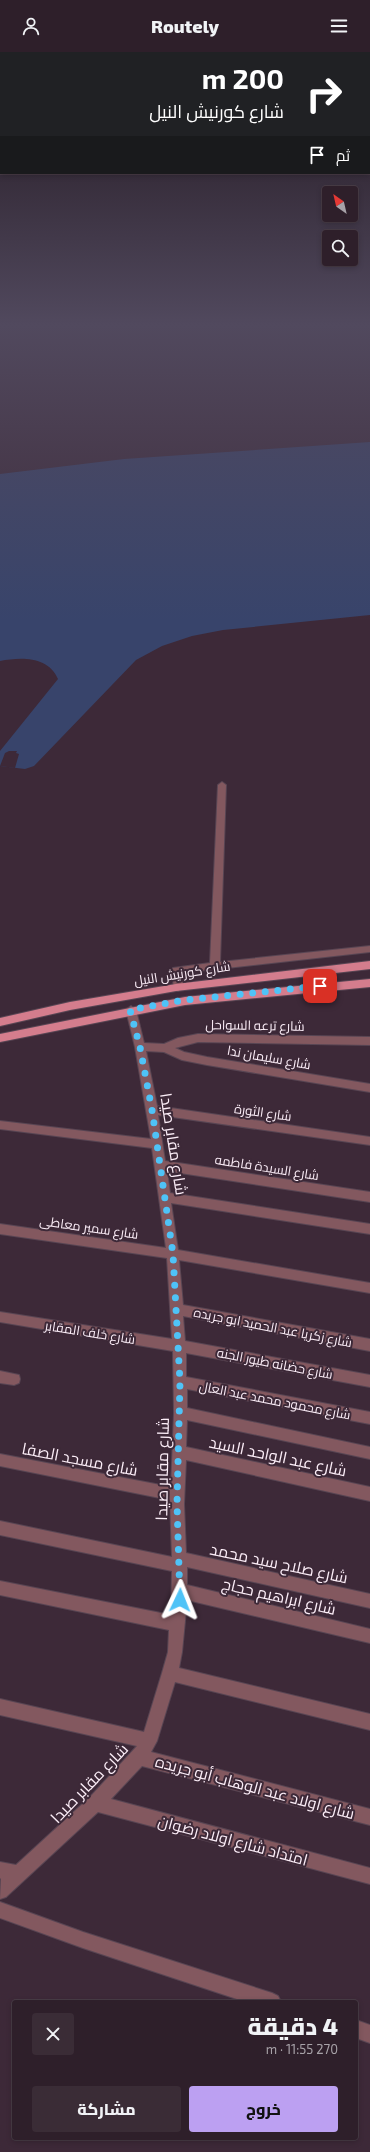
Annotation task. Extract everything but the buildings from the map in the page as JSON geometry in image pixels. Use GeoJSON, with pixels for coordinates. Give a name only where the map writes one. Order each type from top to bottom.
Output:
{"type":"FeatureCollection","features":[{"type":"Feature","properties":{"kind":"main road","name":"شارع كورنيش النيل"},"geometry":{"type":"LineString","coordinates":[[0,1022],[74,1006],[178,987],[370,965]]}},
{"type":"Feature","properties":{"kind":"main road"},"geometry":{"type":"LineString","coordinates":[[0,1038],[130,1010],[185,1000],[366,983],[357,966]]}},
{"type":"Feature","properties":{"kind":"street"},"geometry":{"type":"LineString","coordinates":[[214,966],[222,785]]}},
{"type":"Feature","properties":{"kind":"street"},"geometry":{"type":"LineString","coordinates":[[178,987],[177,970],[370,949]]}},
{"type":"Feature","properties":{"kind":"street","name":"شارع مقابر صيدا"},"geometry":{"type":"LineString","coordinates":[[0,1891],[96,1803],[139,1757],[149,1741],[170,1673],[178,1624],[180,1562],[177,1495],[181,1413],[179,1346],[173,1254],[152,1110],[140,1047],[130,1010]]}},
{"type":"Feature","properties":{"kind":"street","name":"شارع ترعه السواحل"},"geometry":{"type":"LineString","coordinates":[[140,1047],[165,1048],[178,1042],[198,1038],[370,1041]]}},
{"type":"Feature","properties":{"kind":"street","name":"شارع سليمان ندا"},"geometry":{"type":"LineString","coordinates":[[165,1048],[182,1056],[370,1088]]}},
{"type":"Feature","properties":{"kind":"street","name":"شارع الثورة"},"geometry":{"type":"LineString","coordinates":[[152,1110],[370,1141]]}},
{"type":"Feature","properties":{"kind":"street"},"geometry":{"type":"LineString","coordinates":[[0,1125],[157,1144]]}},
{"type":"Feature","properties":{"kind":"street","name":"شارع السيدة فاطمه"},"geometry":{"type":"LineString","coordinates":[[160,1165],[370,1197]]}},
{"type":"Feature","properties":{"kind":"street"},"geometry":{"type":"LineString","coordinates":[[165,1197],[370,1229]]}},
{"type":"Feature","properties":{"kind":"street","name":"شارع سمير معاطى"},"geometry":{"type":"LineString","coordinates":[[0,1229],[173,1254],[370,1288]]}},
{"type":"Feature","properties":{"kind":"street","name":"شارع زكريا عبد الحميد ابو جريده"},"geometry":{"type":"LineString","coordinates":[[176,1309],[370,1345]]}},
{"type":"Feature","properties":{"kind":"street","name":"شارع خلف المقابر"},"geometry":{"type":"LineString","coordinates":[[0,1318],[179,1346]]}},
{"type":"Feature","properties":{"kind":"street","name":"شارع حضانه طيور الجنه"},"geometry":{"type":"LineString","coordinates":[[179,1346],[370,1381]]}},
{"type":"Feature","properties":{"kind":"street"},"geometry":{"type":"LineString","coordinates":[[0,1377],[14,1379]]}},
{"type":"Feature","properties":{"kind":"street","name":"شارع محمود محمد عبد العال"},"geometry":{"type":"LineString","coordinates":[[180,1382],[370,1418]]}},
{"type":"Feature","properties":{"kind":"street"},"geometry":{"type":"LineString","coordinates":[[181,1413],[370,1453]]}},
{"type":"Feature","properties":{"kind":"street","name":"شارع عبد الواحد السيد"},"geometry":{"type":"LineString","coordinates":[[178,1452],[370,1494]]}},
{"type":"Feature","properties":{"kind":"street","name":"شارع مسجد الصفا"},"geometry":{"type":"LineString","coordinates":[[0,1460],[177,1495]]}},
{"type":"Feature","properties":{"kind":"street","name":"شارع صلاح سيد محمد"},"geometry":{"type":"LineString","coordinates":[[0,1528],[180,1562],[370,1601]]}},
{"type":"Feature","properties":{"kind":"street"},"geometry":{"type":"LineString","coordinates":[[0,1588],[178,1624]]}},
{"type":"Feature","properties":{"kind":"street","name":"شارع ابراهيم حجاج"},"geometry":{"type":"LineString","coordinates":[[180,1591],[370,1636]]}},
{"type":"Feature","properties":{"kind":"street"},"geometry":{"type":"LineString","coordinates":[[170,1673],[370,1722]]}},
{"type":"Feature","properties":{"kind":"street"},"geometry":{"type":"LineString","coordinates":[[0,1707],[149,1741]]}},
{"type":"Feature","properties":{"kind":"street","name":"شارع اولاد عبد الوهاب أبو جريده"},"geometry":{"type":"LineString","coordinates":[[139,1757],[370,1818]]}},
{"type":"Feature","properties":{"kind":"street","name":"امتداد شارع اولاد رضوان"},"geometry":{"type":"LineString","coordinates":[[96,1803],[370,1876]]}},
{"type":"Feature","properties":{"kind":"street"},"geometry":{"type":"LineString","coordinates":[[0,1870],[17,1874]]}},
{"type":"Feature","properties":{"kind":"street"},"geometry":{"type":"LineString","coordinates":[[0,1910],[83,1940],[266,2000]]}},
{"type":"Feature","properties":{"kind":"street"},"geometry":{"type":"LineString","coordinates":[[358,2030],[370,2034]]}},
{"type":"Feature","properties":{"kind":"water"},"geometry":{"type":"Polygon","coordinates":[[[370,442],[370,615],[223,630],[192,636],[162,646],[136,660],[34,766],[25,769],[0,766],[0,751],[58,679],[48,666],[41,662],[25,659],[0,661],[0,474],[124,459],[370,442]]]}},
{"type":"Feature","properties":{"kind":"pier"},"geometry":{"type":"Polygon","coordinates":[[[9,751],[17,751],[16,753],[19,754],[15,768],[0,766],[5,753],[9,751]]]}},
{"type":"Feature","properties":{"kind":"route"},"geometry":{"type":"LineString","coordinates":[[180,1600],[177,1504],[178,1452],[181,1413],[179,1346],[173,1254],[152,1110],[140,1047],[130,1010],[185,1000],[320,986]]}}]}
